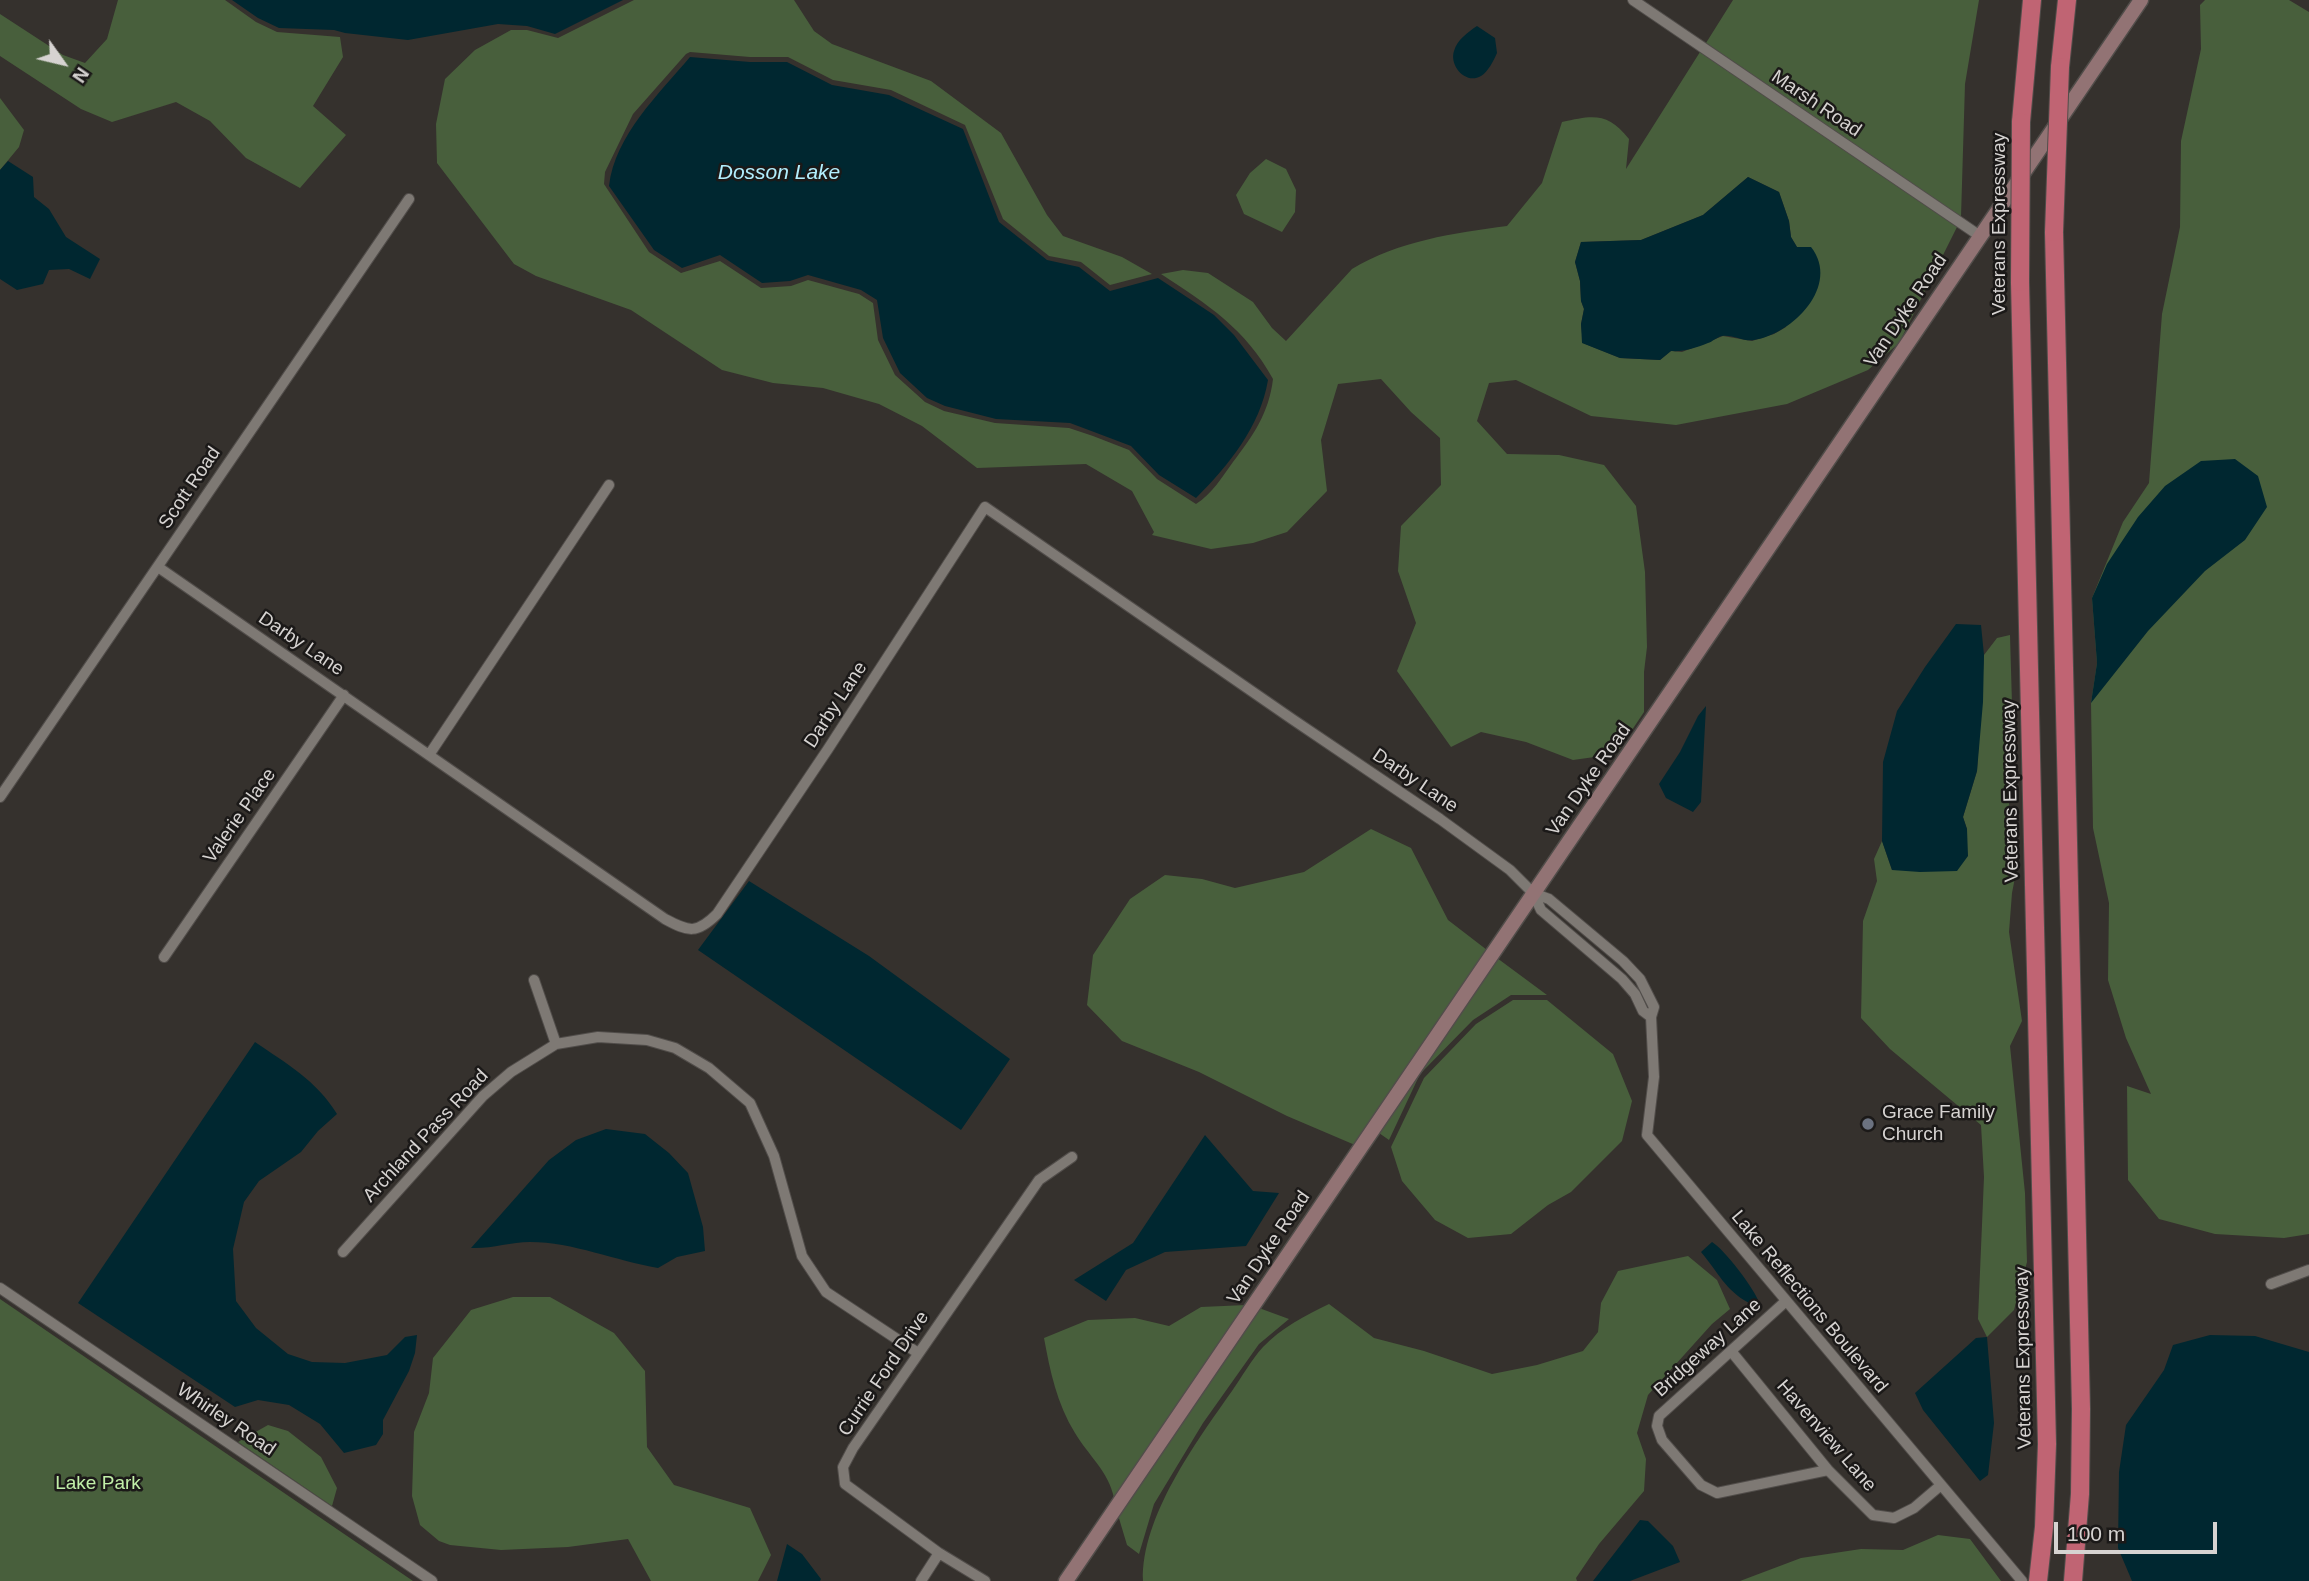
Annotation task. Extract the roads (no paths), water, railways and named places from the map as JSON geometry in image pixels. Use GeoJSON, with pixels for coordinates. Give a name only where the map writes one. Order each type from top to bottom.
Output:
{"type":"FeatureCollection","features":[{"type":"Feature","properties":{"kind":"highway","name":"Veterans Expressway"},"geometry":{"type":"LineString","coordinates":[[2032,0],[2021,122],[2020,282],[2046,1406],[2046,1474],[2038,1581]]}},
{"type":"Feature","properties":{"kind":"highway"},"geometry":{"type":"LineString","coordinates":[[2067,0],[2060,67],[2054,232],[2081,1409],[2080,1494],[2075,1573]]}},
{"type":"Feature","properties":{"kind":"main road","name":"Van Dyke Road"},"geometry":{"type":"LineString","coordinates":[[1066,1581],[2141,0]]}},
{"type":"Feature","properties":{"kind":"street","name":"Marsh Road"},"geometry":{"type":"LineString","coordinates":[[1633,0],[1980,236]]}},
{"type":"Feature","properties":{"kind":"street","name":"Scott Road"},"geometry":{"type":"LineString","coordinates":[[0,797],[409,199]]}},
{"type":"Feature","properties":{"kind":"street"},"geometry":{"type":"LineString","coordinates":[[429,755],[609,485]]}},
{"type":"Feature","properties":{"kind":"street","name":"Darby Lane"},"geometry":{"type":"LineString","coordinates":[[158,567],[665,919],[683,929],[694,930],[706,925],[717,914],[985,507],[1440,819],[1510,870],[1533,892]]}},
{"type":"Feature","properties":{"kind":"street","name":"Valerie Place"},"geometry":{"type":"LineString","coordinates":[[164,957],[344,695]]}},
{"type":"Feature","properties":{"kind":"street","name":"Lake Reflections Boulevard"},"geometry":{"type":"LineString","coordinates":[[1533,892],[1541,910],[1622,979],[1635,994],[1643,1011],[1651,1017],[1654,1077],[1647,1135],[2022,1581]]}},
{"type":"Feature","properties":{"kind":"street"},"geometry":{"type":"LineString","coordinates":[[534,980],[556,1044]]}},
{"type":"Feature","properties":{"kind":"street","name":"Archland Pass Road"},"geometry":{"type":"LineString","coordinates":[[343,1252],[483,1096],[510,1072],[556,1044],[598,1037],[646,1040],[675,1048],[709,1068],[750,1103],[774,1157],[802,1256],[826,1292],[918,1353]]}},
{"type":"Feature","properties":{"kind":"street","name":"Currie Ford Drive"},"geometry":{"type":"LineString","coordinates":[[985,1581],[939,1553],[845,1484],[844,1467],[853,1448],[1039,1180],[1072,1157]]}},
{"type":"Feature","properties":{"kind":"street"},"geometry":{"type":"LineString","coordinates":[[2271,1284],[2309,1270]]}},
{"type":"Feature","properties":{"kind":"street","name":"Whirley Road"},"geometry":{"type":"LineString","coordinates":[[0,1288],[432,1581]]}},
{"type":"Feature","properties":{"kind":"street","name":"Bridgeway Lane"},"geometry":{"type":"LineString","coordinates":[[1786,1301],[1659,1416],[1657,1426],[1662,1440],[1701,1485],[1717,1493],[1828,1471]]}},
{"type":"Feature","properties":{"kind":"street","name":"Havenview Lane"},"geometry":{"type":"LineString","coordinates":[[1731,1351],[1828,1471],[1873,1515],[1894,1518],[1914,1508],[1941,1485]]}},
{"type":"Feature","properties":{"kind":"street"},"geometry":{"type":"LineString","coordinates":[[921,1581],[939,1553]]}},
{"type":"Feature","properties":{"kind":"water"},"geometry":{"type":"Polygon","coordinates":[[[232,0],[623,0],[555,34],[527,26],[498,24],[408,40],[334,30],[279,28],[258,18],[232,0]]]}},
{"type":"Feature","properties":{"kind":"water"},"geometry":{"type":"Polygon","coordinates":[[[1477,26],[1495,38],[1497,53],[1484,74],[1470,78],[1460,73],[1453,57],[1460,40],[1477,26]]]}},
{"type":"Feature","properties":{"kind":"water","name":"Dosson Lake"},"geometry":{"type":"Polygon","coordinates":[[[690,57],[787,62],[832,85],[889,95],[963,129],[999,222],[1047,260],[1079,267],[1110,291],[1158,278],[1214,315],[1234,335],[1268,380],[1258,414],[1231,459],[1196,498],[1159,475],[1131,446],[1070,423],[996,419],[945,406],[927,398],[900,373],[883,338],[877,300],[861,290],[808,275],[790,281],[762,283],[720,255],[682,268],[654,250],[609,186],[613,167],[629,133],[690,57]]]}},
{"type":"Feature","properties":{"kind":"water"},"geometry":{"type":"Polygon","coordinates":[[[8,161],[33,177],[34,197],[49,209],[66,237],[100,259],[90,279],[69,269],[49,270],[43,284],[17,290],[0,279],[0,170],[8,161]]]}},
{"type":"Feature","properties":{"kind":"water"},"geometry":{"type":"Polygon","coordinates":[[[1748,177],[1779,192],[1789,221],[1791,237],[1797,247],[1811,247],[1819,262],[1820,277],[1816,292],[1797,318],[1769,336],[1750,340],[1722,336],[1694,348],[1671,351],[1660,360],[1620,358],[1582,343],[1581,324],[1584,309],[1575,262],[1581,242],[1641,240],[1703,215],[1748,177]]]}},
{"type":"Feature","properties":{"kind":"water"},"geometry":{"type":"Polygon","coordinates":[[[2235,459],[2258,476],[2267,507],[2245,540],[2205,571],[2148,631],[2091,703],[2097,663],[2092,598],[2107,564],[2138,517],[2165,486],[2201,461],[2235,459]]]}},
{"type":"Feature","properties":{"kind":"water"},"geometry":{"type":"Polygon","coordinates":[[[1956,624],[1981,625],[1984,655],[1977,771],[1963,817],[1967,829],[1968,856],[1957,871],[1892,870],[1882,841],[1883,762],[1897,711],[1956,624]]]}},
{"type":"Feature","properties":{"kind":"water"},"geometry":{"type":"Polygon","coordinates":[[[1706,706],[1701,802],[1693,812],[1666,798],[1659,784],[1706,706]]]}},
{"type":"Feature","properties":{"kind":"water"},"geometry":{"type":"Polygon","coordinates":[[[749,881],[869,956],[1010,1059],[961,1130],[698,950],[749,881]]]}},
{"type":"Feature","properties":{"kind":"water"},"geometry":{"type":"Polygon","coordinates":[[[255,1042],[310,1082],[337,1114],[318,1131],[301,1152],[259,1181],[244,1202],[233,1249],[236,1301],[256,1328],[288,1354],[312,1362],[345,1363],[387,1355],[405,1337],[417,1335],[409,1371],[383,1420],[383,1434],[376,1445],[344,1453],[320,1424],[289,1405],[258,1400],[235,1407],[78,1303],[255,1042]]]}},
{"type":"Feature","properties":{"kind":"water"},"geometry":{"type":"Polygon","coordinates":[[[606,1129],[645,1134],[688,1173],[703,1227],[705,1251],[677,1257],[658,1268],[546,1243],[523,1242],[471,1248],[549,1160],[576,1140],[606,1129]]]}},
{"type":"Feature","properties":{"kind":"water"},"geometry":{"type":"Polygon","coordinates":[[[1205,1135],[1253,1191],[1279,1193],[1246,1246],[1165,1252],[1126,1270],[1106,1301],[1074,1280],[1133,1243],[1205,1135]]]}},
{"type":"Feature","properties":{"kind":"water"},"geometry":{"type":"Polygon","coordinates":[[[1712,1242],[1738,1269],[1758,1300],[1749,1303],[1722,1280],[1701,1252],[1712,1242]]]}},
{"type":"Feature","properties":{"kind":"water"},"geometry":{"type":"Polygon","coordinates":[[[2210,1335],[2255,1336],[2309,1352],[2309,1581],[2132,1581],[2118,1548],[2119,1472],[2126,1425],[2164,1370],[2173,1345],[2210,1335]]]}},
{"type":"Feature","properties":{"kind":"water"},"geometry":{"type":"Polygon","coordinates":[[[1987,1337],[1994,1423],[1988,1475],[1980,1481],[1923,1410],[1915,1393],[1976,1338],[1987,1337]]]}},
{"type":"Feature","properties":{"kind":"water"},"geometry":{"type":"Polygon","coordinates":[[[1640,1520],[1648,1521],[1673,1546],[1680,1562],[1630,1581],[1593,1581],[1640,1520]]]}},
{"type":"Feature","properties":{"kind":"water"},"geometry":{"type":"Polygon","coordinates":[[[787,1544],[802,1554],[820,1581],[777,1581],[787,1544]]]}},
{"type":"Feature","properties":{"kind":"place","name":"Grace Family Church"},"geometry":{"type":"Point","coordinates":[1868,1124]}},
{"type":"Feature","properties":{"kind":"park label","name":"Lake Park"},"geometry":{"type":"Point","coordinates":[98,1484]}}]}
